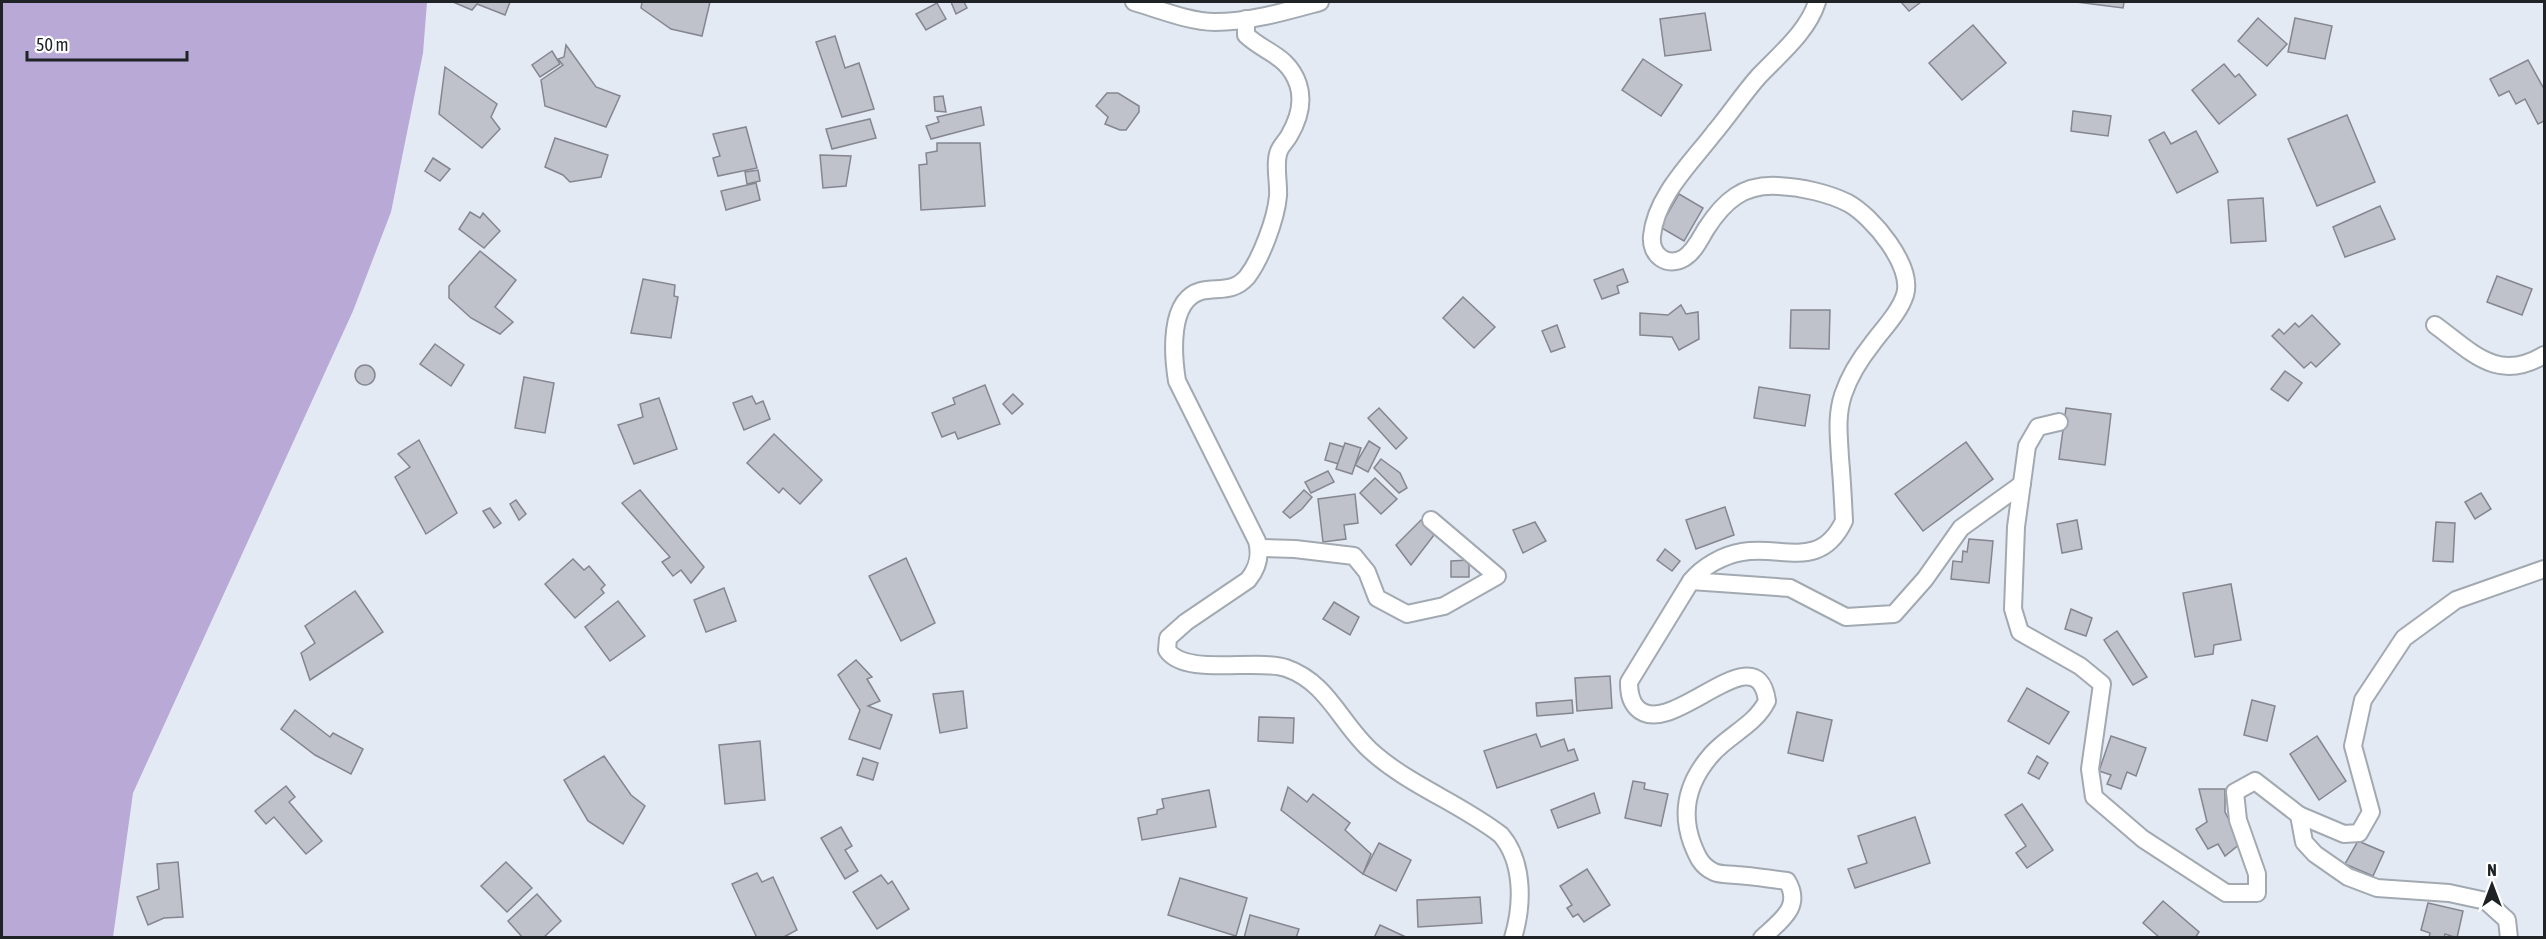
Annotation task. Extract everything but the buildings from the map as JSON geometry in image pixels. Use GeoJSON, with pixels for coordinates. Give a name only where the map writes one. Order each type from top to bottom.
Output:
{"type":"FeatureCollection","features":[{"type":"Feature","properties":{"kind":"street"},"geometry":{"type":"LineString","coordinates":[[1134,2],[1214,22],[1246,19],[1320,2]]}},
{"type":"Feature","properties":{"kind":"street"},"geometry":{"type":"LineString","coordinates":[[1762,938],[1791,909],[1794,897],[1787,881],[1720,874],[1706,867],[1696,854],[1689,835],[1686,811],[1692,783],[1701,767],[1725,742],[1760,715],[1767,701],[1764,687],[1752,677],[1738,676],[1673,711],[1653,714],[1641,712],[1635,706],[1629,691],[1633,674],[1691,581],[1702,568],[1741,552],[1808,553],[1824,547],[1839,532],[1844,521],[1838,425],[1843,395],[1859,361],[1887,326],[1905,295],[1903,269],[1899,257],[1884,237],[1851,204],[1800,188],[1758,186],[1739,193],[1721,208],[1691,252],[1677,261],[1664,260],[1652,245],[1656,215],[1681,174],[1743,93],[1802,30],[1817,2]]}},
{"type":"Feature","properties":{"kind":"street"},"geometry":{"type":"LineString","coordinates":[[1246,19],[1246,35],[1284,59],[1298,83],[1301,106],[1289,136],[1278,152],[1278,195],[1274,218],[1250,272],[1245,279],[1231,288],[1201,291],[1186,300],[1178,316],[1173,356],[1177,381],[1259,548],[1258,564],[1248,580],[1186,622],[1168,638],[1167,651],[1176,659],[1202,665],[1268,664],[1298,672],[1325,692],[1346,724],[1382,761],[1501,835],[1508,844],[1518,866],[1518,915],[1513,938]]}},
{"type":"Feature","properties":{"kind":"street"},"geometry":{"type":"LineString","coordinates":[[2435,325],[2484,361],[2504,367],[2528,365],[2544,355]]}},
{"type":"Feature","properties":{"kind":"street"},"geometry":{"type":"LineString","coordinates":[[2059,422],[2038,427],[2027,446],[2014,565],[2013,609],[2020,632],[2080,666],[2102,684],[2090,769],[2094,797],[2143,838],[2226,893],[2257,893],[2257,874],[2238,820],[2235,792],[2255,781],[2299,815],[2344,834],[2359,832],[2371,812],[2353,746],[2363,700],[2404,638],[2456,600],[2544,569]]}},
{"type":"Feature","properties":{"kind":"street"},"geometry":{"type":"LineString","coordinates":[[1691,581],[1790,588],[1846,617],[1894,614],[1925,579],[1960,528],[2022,484]]}},
{"type":"Feature","properties":{"kind":"street"},"geometry":{"type":"LineString","coordinates":[[1259,548],[1295,549],[1354,556],[1367,572],[1377,598],[1407,614],[1444,606],[1497,576],[1431,520]]}},
{"type":"Feature","properties":{"kind":"street"},"geometry":{"type":"LineString","coordinates":[[2299,815],[2304,842],[2315,854],[2348,878],[2377,888],[2450,893],[2486,901],[2507,920],[2509,938]]}},
{"type":"Feature","properties":{"kind":"shaded area"},"geometry":{"type":"Polygon","coordinates":[[[2,2],[427,2],[423,53],[391,212],[353,311],[133,793],[113,937],[2,937],[2,2]]]}}]}
